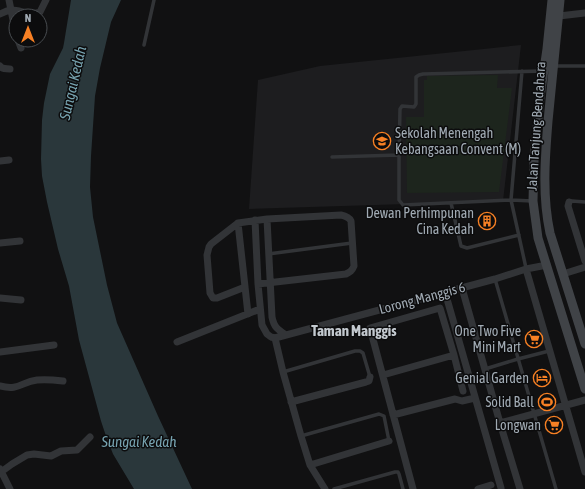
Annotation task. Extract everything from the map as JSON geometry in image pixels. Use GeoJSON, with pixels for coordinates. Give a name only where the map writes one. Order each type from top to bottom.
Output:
{"type":"FeatureCollection","features":[{"type":"Feature","properties":{"kind":"main road","name":"Jalan Tanjung Bendahara"},"geometry":{"type":"LineString","coordinates":[[552,0],[534,161],[533,201],[538,238],[585,389]]}},
{"type":"Feature","properties":{"kind":"main road","name":"Jalan Tanjung Bendahara"},"geometry":{"type":"LineString","coordinates":[[560,0],[546,150],[545,202],[550,233],[585,344]]}},
{"type":"Feature","properties":{"kind":"street"},"geometry":{"type":"LineString","coordinates":[[559,16],[585,13]]}},
{"type":"Feature","properties":{"kind":"street"},"geometry":{"type":"LineString","coordinates":[[0,66],[1,68],[10,70]]}},
{"type":"Feature","properties":{"kind":"street"},"geometry":{"type":"LineString","coordinates":[[0,161],[9,160]]}},
{"type":"Feature","properties":{"kind":"street"},"geometry":{"type":"LineString","coordinates":[[569,202],[568,206],[585,261]]}},
{"type":"Feature","properties":{"kind":"street"},"geometry":{"type":"LineString","coordinates":[[244,287],[217,298],[213,298],[210,293],[207,255],[209,248],[211,244],[238,223],[254,220],[340,215],[350,218],[354,266],[352,270],[346,274],[258,284]]}},
{"type":"Feature","properties":{"kind":"street"},"geometry":{"type":"LineString","coordinates":[[267,219],[272,317],[274,325],[278,330],[286,335]]}},
{"type":"Feature","properties":{"kind":"street"},"geometry":{"type":"LineString","coordinates":[[254,220],[262,327],[267,334],[275,338],[291,402],[310,465],[326,489]]}},
{"type":"Feature","properties":{"kind":"street"},"geometry":{"type":"LineString","coordinates":[[238,223],[248,314]]}},
{"type":"Feature","properties":{"kind":"street"},"geometry":{"type":"LineString","coordinates":[[0,243],[20,241]]}},
{"type":"Feature","properties":{"kind":"street","name":"Lorong Manggis 6"},"geometry":{"type":"LineString","coordinates":[[275,338],[547,265]]}},
{"type":"Feature","properties":{"kind":"street"},"geometry":{"type":"LineString","coordinates":[[563,274],[585,268]]}},
{"type":"Feature","properties":{"kind":"street"},"geometry":{"type":"LineString","coordinates":[[526,270],[585,472]]}},
{"type":"Feature","properties":{"kind":"street"},"geometry":{"type":"LineString","coordinates":[[462,288],[520,489]]}},
{"type":"Feature","properties":{"kind":"street"},"geometry":{"type":"LineString","coordinates":[[445,292],[501,488]]}},
{"type":"Feature","properties":{"kind":"street"},"geometry":{"type":"LineString","coordinates":[[0,298],[21,300]]}},
{"type":"Feature","properties":{"kind":"street"},"geometry":{"type":"LineString","coordinates":[[413,489],[370,328],[440,308],[463,391]]}},
{"type":"Feature","properties":{"kind":"street"},"geometry":{"type":"LineString","coordinates":[[177,342],[260,309]]}},
{"type":"Feature","properties":{"kind":"street"},"geometry":{"type":"LineString","coordinates":[[0,352],[54,345]]}},
{"type":"Feature","properties":{"kind":"street"},"geometry":{"type":"LineString","coordinates":[[383,375],[454,355]]}},
{"type":"Feature","properties":{"kind":"street"},"geometry":{"type":"LineString","coordinates":[[291,402],[366,382],[370,377]]}},
{"type":"Feature","properties":{"kind":"street"},"geometry":{"type":"LineString","coordinates":[[0,386],[7,388],[15,387],[40,379],[63,381]]}},
{"type":"Feature","properties":{"kind":"street"},"geometry":{"type":"LineString","coordinates":[[393,415],[455,398],[459,393],[472,388]]}},
{"type":"Feature","properties":{"kind":"street"},"geometry":{"type":"LineString","coordinates":[[455,398],[462,402],[475,398]]}},
{"type":"Feature","properties":{"kind":"street"},"geometry":{"type":"LineString","coordinates":[[500,423],[585,400]]}},
{"type":"Feature","properties":{"kind":"street"},"geometry":{"type":"LineString","coordinates":[[10,489],[1,471],[27,455],[34,454],[51,456],[61,451],[77,450],[90,437]]}},
{"type":"Feature","properties":{"kind":"street"},"geometry":{"type":"LineString","coordinates":[[310,465],[389,441]]}},
{"type":"Feature","properties":{"kind":"street"},"geometry":{"type":"LineString","coordinates":[[478,489],[491,485]]}},
{"type":"Feature","properties":{"kind":"lane"},"geometry":{"type":"LineString","coordinates":[[144,45],[154,0]]}},
{"type":"Feature","properties":{"kind":"lane"},"geometry":{"type":"LineString","coordinates":[[554,66],[585,66]]}},
{"type":"Feature","properties":{"kind":"lane"},"geometry":{"type":"LineString","coordinates":[[522,71],[511,200],[526,270]]}},
{"type":"Feature","properties":{"kind":"lane"},"geometry":{"type":"LineString","coordinates":[[533,201],[511,200],[403,205],[399,200],[400,109],[402,106],[415,106],[416,77],[419,75],[544,71]]}},
{"type":"Feature","properties":{"kind":"lane"},"geometry":{"type":"LineString","coordinates":[[332,157],[399,155]]}},
{"type":"Feature","properties":{"kind":"lane"},"geometry":{"type":"LineString","coordinates":[[451,202],[462,246],[467,248],[519,235]]}},
{"type":"Feature","properties":{"kind":"lane"},"geometry":{"type":"LineString","coordinates":[[569,202],[585,202]]}},
{"type":"Feature","properties":{"kind":"lane"},"geometry":{"type":"LineString","coordinates":[[268,254],[352,243]]}},
{"type":"Feature","properties":{"kind":"lane"},"geometry":{"type":"LineString","coordinates":[[495,279],[556,489]]}},
{"type":"Feature","properties":{"kind":"lane"},"geometry":{"type":"LineString","coordinates":[[283,372],[355,351],[360,351],[363,353],[370,377]]}},
{"type":"Feature","properties":{"kind":"lane"},"geometry":{"type":"LineString","coordinates":[[485,369],[549,351]]}},
{"type":"Feature","properties":{"kind":"lane"},"geometry":{"type":"LineString","coordinates":[[301,436],[379,414],[384,416],[389,441]]}},
{"type":"Feature","properties":{"kind":"lane"},"geometry":{"type":"LineString","coordinates":[[334,489],[395,472],[398,472],[399,474],[403,489]]}},
{"type":"Feature","properties":{"kind":"shaded area","name":"Sekolah Menengah Kebangsaan Convent (M)"},"geometry":{"type":"Polygon","coordinates":[[[521,45],[503,201],[249,209],[258,80],[320,66],[521,45]]]}},
{"type":"Feature","properties":{"kind":"shaded area"},"geometry":{"type":"Polygon","coordinates":[[[498,75],[497,88],[512,88],[499,192],[407,193],[406,117],[424,117],[424,80],[427,80],[427,76],[498,75]]]}},
{"type":"Feature","properties":{"kind":"water","name":"Sungai Kedah"},"geometry":{"type":"Polygon","coordinates":[[[71,0],[121,0],[111,22],[95,96],[90,187],[93,217],[107,285],[117,323],[192,489],[134,489],[113,454],[106,436],[79,340],[69,286],[58,249],[47,202],[42,176],[41,159],[44,103],[50,74],[63,48],[71,0]]]}},
{"type":"Feature","properties":{"kind":"place","name":"Sekolah Menengah Kebangsaan Convent (M)"},"geometry":{"type":"Point","coordinates":[382,141]}},
{"type":"Feature","properties":{"kind":"place","name":"Dewan Perhimpunan Cina Kedah"},"geometry":{"type":"Point","coordinates":[487,221]}},
{"type":"Feature","properties":{"kind":"place","name":"One Two Five Mini Mart"},"geometry":{"type":"Point","coordinates":[534,339]}},
{"type":"Feature","properties":{"kind":"place","name":"Genial Garden"},"geometry":{"type":"Point","coordinates":[542,378]}},
{"type":"Feature","properties":{"kind":"place","name":"Solid Ball"},"geometry":{"type":"Point","coordinates":[547,402]}},
{"type":"Feature","properties":{"kind":"place","name":"Longwan"},"geometry":{"type":"Point","coordinates":[554,425]}},
{"type":"Feature","properties":{"kind":"district","name":"Taman Manggis"},"geometry":{"type":"Point","coordinates":[354,331]}}]}
